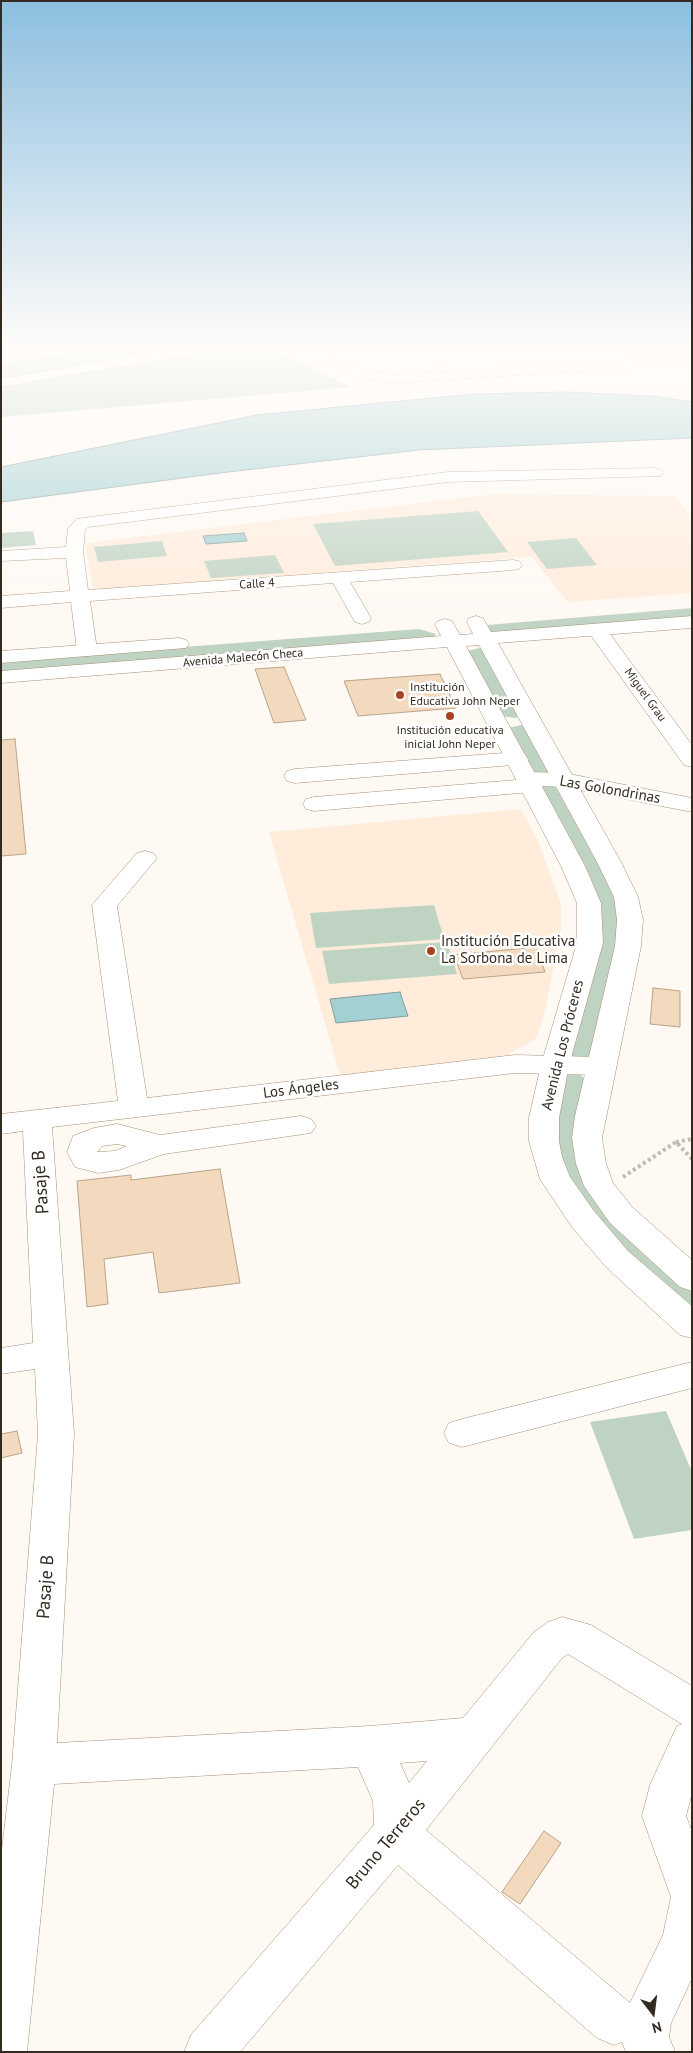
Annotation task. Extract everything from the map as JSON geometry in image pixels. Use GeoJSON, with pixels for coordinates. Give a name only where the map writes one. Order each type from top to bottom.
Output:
{"type":"FeatureCollection","features":[{"type":"Feature","properties":{"kind":"main road"},"geometry":{"type":"LineString","coordinates":[[87,650],[74,552],[77,528],[84,523],[101,519],[448,477],[655,473]]}},
{"type":"Feature","properties":{"kind":"main road"},"geometry":{"type":"LineString","coordinates":[[1,556],[74,552]]}},
{"type":"Feature","properties":{"kind":"main road","name":"Calle 4"},"geometry":{"type":"LineString","coordinates":[[1,602],[513,566]]}},
{"type":"Feature","properties":{"kind":"main road"},"geometry":{"type":"LineString","coordinates":[[340,578],[362,618]]}},
{"type":"Feature","properties":{"kind":"main road"},"geometry":{"type":"LineString","coordinates":[[480,630],[692,604]]}},
{"type":"Feature","properties":{"kind":"main road"},"geometry":{"type":"LineString","coordinates":[[480,630],[597,630],[692,622]]}},
{"type":"Feature","properties":{"kind":"main road"},"geometry":{"type":"LineString","coordinates":[[480,630],[564,780],[626,897],[630,920],[628,946],[587,1138],[591,1164],[603,1192],[627,1221],[692,1279]]}},
{"type":"Feature","properties":{"kind":"main road","name":"Avenida Malecón Checa"},"geometry":{"type":"LineString","coordinates":[[1,677],[480,630]]}},
{"type":"Feature","properties":{"kind":"main road","name":"Miguel Grau"},"geometry":{"type":"LineString","coordinates":[[597,630],[692,760]]}},
{"type":"Feature","properties":{"kind":"main road","name":"Avenida Malecón Checa"},"geometry":{"type":"LineString","coordinates":[[256,638],[450,633]]}},
{"type":"Feature","properties":{"kind":"main road","name":"Avenida Los Próceres"},"geometry":{"type":"LineString","coordinates":[[450,633],[573,866],[589,903],[590,943],[556,1065],[544,1118],[544,1141],[555,1178],[583,1220],[617,1259],[692,1326]]}},
{"type":"Feature","properties":{"kind":"main road","name":"Avenida Malecón Checa"},"geometry":{"type":"LineString","coordinates":[[1,657],[197,642]]}},
{"type":"Feature","properties":{"kind":"main road"},"geometry":{"type":"LineString","coordinates":[[498,723],[530,720]]}},
{"type":"Feature","properties":{"kind":"main road"},"geometry":{"type":"LineString","coordinates":[[295,776],[525,774]]}},
{"type":"Feature","properties":{"kind":"main road"},"geometry":{"type":"LineString","coordinates":[[314,804],[525,774]]}},
{"type":"Feature","properties":{"kind":"main road","name":"Las Golondrinas"},"geometry":{"type":"LineString","coordinates":[[525,774],[692,804]]}},
{"type":"Feature","properties":{"kind":"main road"},"geometry":{"type":"LineString","coordinates":[[134,1109],[104,905],[144,858]]}},
{"type":"Feature","properties":{"kind":"main road","name":"Los Ángeles"},"geometry":{"type":"LineString","coordinates":[[19,1122],[514,1064],[601,1066]]}},
{"type":"Feature","properties":{"kind":"main road"},"geometry":{"type":"LineString","coordinates":[[214,1099],[221,1138]]}},
{"type":"Feature","properties":{"kind":"main road","name":"Pasaje B"},"geometry":{"type":"LineString","coordinates":[[2,2052],[34,1765],[56,1434],[51,1354],[19,1122]]}},
{"type":"Feature","properties":{"kind":"main road"},"geometry":{"type":"LineString","coordinates":[[160,1145],[302,1126]]}},
{"type":"Feature","properties":{"kind":"main road"},"geometry":{"type":"LineString","coordinates":[[1,1361],[51,1354]]}},
{"type":"Feature","properties":{"kind":"main road"},"geometry":{"type":"LineString","coordinates":[[462,1433],[692,1375]]}},
{"type":"Feature","properties":{"kind":"main road","name":"Bruno Terreros"},"geometry":{"type":"LineString","coordinates":[[208,2052],[396,1833],[548,1645],[562,1636],[577,1638],[692,1709]]}},
{"type":"Feature","properties":{"kind":"main road"},"geometry":{"type":"LineString","coordinates":[[34,1765],[370,1746],[473,1737]]}},
{"type":"Feature","properties":{"kind":"main road"},"geometry":{"type":"LineString","coordinates":[[692,1740],[672,1785],[664,1816],[692,1892]]}},
{"type":"Feature","properties":{"kind":"main road"},"geometry":{"type":"LineString","coordinates":[[370,1746],[396,1800],[396,1833],[443,1876],[614,2021]]}},
{"type":"Feature","properties":{"kind":"main road"},"geometry":{"type":"LineString","coordinates":[[651,2052],[645,2038],[647,2020],[686,1939],[692,1903]]}},
{"type":"Feature","properties":{"kind":"path"},"geometry":{"type":"LineString","coordinates":[[603,1192],[676,1142],[692,1139]]}},
{"type":"Feature","properties":{"kind":"path"},"geometry":{"type":"LineString","coordinates":[[676,1142],[692,1159]]}},
{"type":"Feature","properties":{"kind":"shaded area"},"geometry":{"type":"Polygon","coordinates":[[[495,494],[674,496],[692,517],[692,593],[568,602],[532,557],[93,590],[85,543],[495,494]]]}},
{"type":"Feature","properties":{"kind":"shaded area","name":"Institución Educativa La Sorbona de Lima"},"geometry":{"type":"Polygon","coordinates":[[[521,809],[539,844],[561,904],[561,930],[544,1015],[536,1039],[503,1057],[341,1078],[269,832],[521,809]]]}},
{"type":"Feature","properties":{"kind":"green space"},"geometry":{"type":"Polygon","coordinates":[[[478,511],[508,552],[335,566],[313,524],[478,511]]]}},
{"type":"Feature","properties":{"kind":"green space"},"geometry":{"type":"Polygon","coordinates":[[[33,531],[36,545],[1,548],[1,533],[33,531]]]}},
{"type":"Feature","properties":{"kind":"green space"},"geometry":{"type":"Polygon","coordinates":[[[576,538],[597,565],[547,569],[527,542],[576,538]]]}},
{"type":"Feature","properties":{"kind":"green space"},"geometry":{"type":"Polygon","coordinates":[[[162,541],[167,556],[98,562],[94,547],[162,541]]]}},
{"type":"Feature","properties":{"kind":"green space"},"geometry":{"type":"Polygon","coordinates":[[[275,555],[284,573],[211,578],[204,561],[275,555]]]}},
{"type":"Feature","properties":{"kind":"green space"},"geometry":{"type":"Polygon","coordinates":[[[692,608],[692,619],[496,634],[488,631],[487,625],[692,608]]]}},
{"type":"Feature","properties":{"kind":"green space"},"geometry":{"type":"Polygon","coordinates":[[[419,629],[436,634],[433,638],[1,673],[1,661],[419,629]]]}},
{"type":"Feature","properties":{"kind":"green space"},"geometry":{"type":"Polygon","coordinates":[[[480,648],[485,650],[518,715],[516,718],[501,716],[467,651],[480,648]]]}},
{"type":"Feature","properties":{"kind":"green space"},"geometry":{"type":"Polygon","coordinates":[[[522,725],[526,728],[550,773],[535,775],[507,728],[522,725]]]}},
{"type":"Feature","properties":{"kind":"green space"},"geometry":{"type":"Polygon","coordinates":[[[552,785],[556,788],[605,873],[620,915],[620,939],[592,1059],[573,1058],[568,1052],[597,946],[540,790],[543,787],[552,785]]]}},
{"type":"Feature","properties":{"kind":"green space"},"geometry":{"type":"Polygon","coordinates":[[[434,905],[444,939],[316,948],[310,913],[434,905]]]}},
{"type":"Feature","properties":{"kind":"green space"},"geometry":{"type":"Polygon","coordinates":[[[447,942],[457,974],[329,984],[322,951],[447,942]]]}},
{"type":"Feature","properties":{"kind":"green space"},"geometry":{"type":"Polygon","coordinates":[[[581,1075],[585,1081],[579,1149],[692,1287],[692,1317],[657,1286],[570,1189],[554,1147],[562,1076],[581,1075]]]}},
{"type":"Feature","properties":{"kind":"green space"},"geometry":{"type":"Polygon","coordinates":[[[666,1411],[692,1472],[692,1530],[634,1539],[590,1422],[666,1411]]]}},
{"type":"Feature","properties":{"kind":"water"},"geometry":{"type":"Polygon","coordinates":[[[130,441],[628,441],[419,450],[228,472],[1,502],[1,467],[130,441]]]}},
{"type":"Feature","properties":{"kind":"water"},"geometry":{"type":"Polygon","coordinates":[[[244,533],[247,541],[206,544],[203,536],[244,533]]]}},
{"type":"Feature","properties":{"kind":"water"},"geometry":{"type":"Polygon","coordinates":[[[400,992],[408,1016],[336,1023],[330,999],[400,992]]]}},
{"type":"Feature","properties":{"kind":"building"},"geometry":{"type":"Polygon","coordinates":[[[284,667],[306,720],[274,723],[255,669],[284,667]]]}},
{"type":"Feature","properties":{"kind":"building","name":"Institución Educativa John Neper"},"geometry":{"type":"Polygon","coordinates":[[[440,674],[456,708],[358,716],[344,681],[440,674]]]}},
{"type":"Feature","properties":{"kind":"building"},"geometry":{"type":"Polygon","coordinates":[[[15,739],[26,854],[1,856],[1,740],[15,739]]]}},
{"type":"Feature","properties":{"kind":"building"},"geometry":{"type":"Polygon","coordinates":[[[536,947],[545,972],[463,979],[454,955],[536,947]]]}},
{"type":"Feature","properties":{"kind":"building"},"geometry":{"type":"Polygon","coordinates":[[[653,988],[680,991],[680,1027],[650,1024],[653,988]]]}},
{"type":"Feature","properties":{"kind":"building"},"geometry":{"type":"Polygon","coordinates":[[[220,1169],[240,1283],[159,1293],[153,1252],[104,1259],[108,1304],[87,1307],[77,1181],[131,1175],[131,1180],[220,1169]]]}},
{"type":"Feature","properties":{"kind":"building"},"geometry":{"type":"Polygon","coordinates":[[[17,1431],[22,1453],[1,1458],[1,1434],[17,1431]]]}},
{"type":"Feature","properties":{"kind":"building"},"geometry":{"type":"Polygon","coordinates":[[[544,1831],[561,1843],[520,1904],[502,1892],[544,1831]]]}},
{"type":"Feature","properties":{"kind":"place","name":"Institución Educativa John Neper"},"geometry":{"type":"Point","coordinates":[400,695]}},
{"type":"Feature","properties":{"kind":"place","name":"Institución educativa inicial John Neper"},"geometry":{"type":"Point","coordinates":[450,716]}},
{"type":"Feature","properties":{"kind":"place","name":"Institución Educativa La Sorbona de Lima"},"geometry":{"type":"Point","coordinates":[431,951]}}]}
